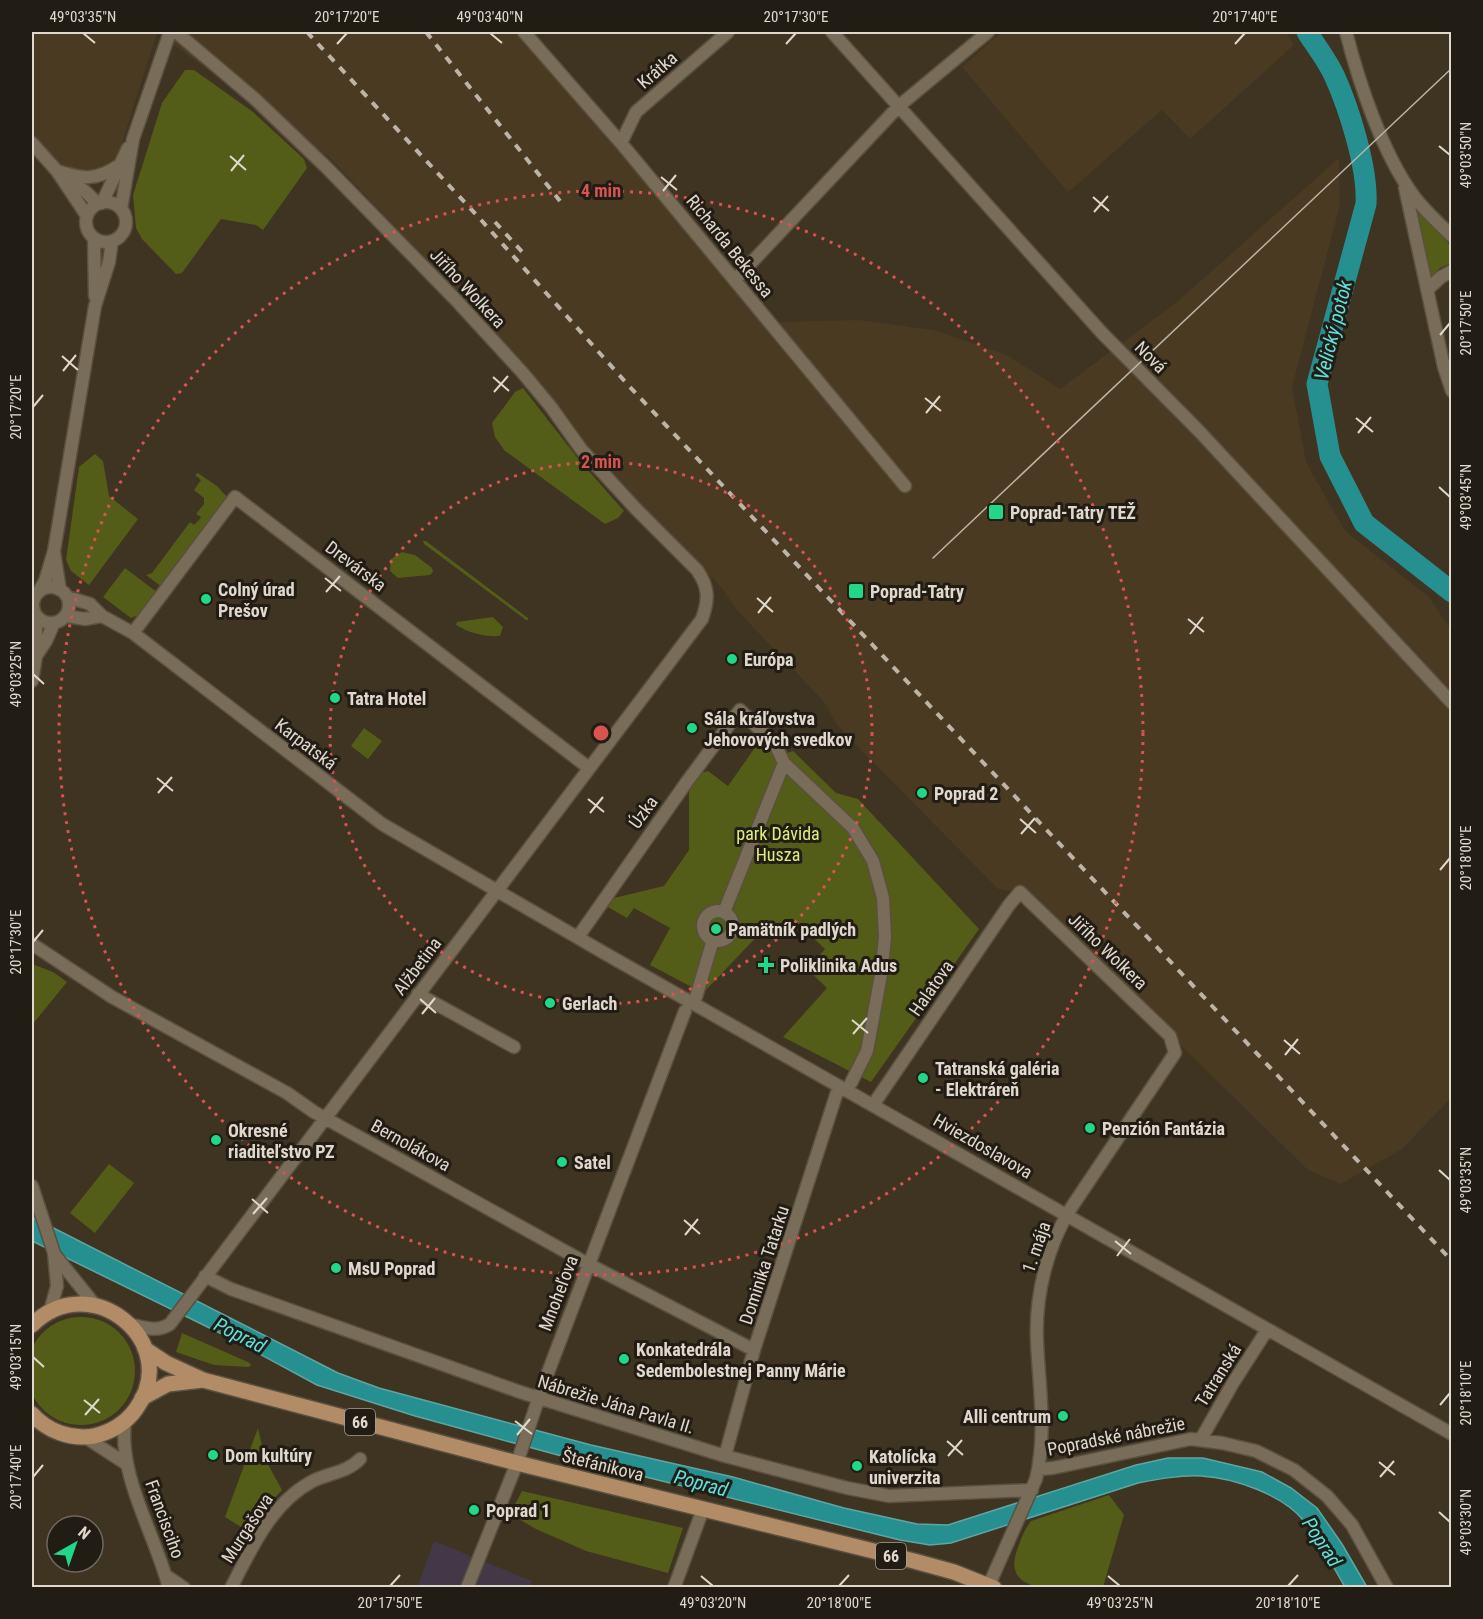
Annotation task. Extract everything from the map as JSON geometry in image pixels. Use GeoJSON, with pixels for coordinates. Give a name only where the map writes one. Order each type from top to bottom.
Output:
{"type":"FeatureCollection","features":[{"type":"Feature","properties":{"kind":"main road","name":"66"},"geometry":{"type":"LineString","coordinates":[[32,1325],[50,1311],[72,1304],[95,1305],[114,1312],[129,1324],[145,1349],[148,1375],[142,1398],[134,1411],[125,1421],[102,1434],[85,1437]]}},
{"type":"Feature","properties":{"kind":"main road","name":"Štefánikova"},"geometry":{"type":"LineString","coordinates":[[145,1349],[166,1363],[202,1380],[519,1457],[703,1509],[935,1567],[992,1586]]}},
{"type":"Feature","properties":{"kind":"main road","name":"Štefánikova"},"geometry":{"type":"LineString","coordinates":[[142,1398],[168,1384],[202,1380]]}},
{"type":"Feature","properties":{"kind":"main road"},"geometry":{"type":"LineString","coordinates":[[32,1414],[38,1425],[64,1434],[85,1437]]}},
{"type":"Feature","properties":{"kind":"street"},"geometry":{"type":"LineString","coordinates":[[34,150],[57,171],[100,203],[112,203],[121,209],[126,220],[120,236],[112,241],[100,241],[94,238],[87,228],[87,216],[100,203],[133,139],[170,32]]}},
{"type":"Feature","properties":{"kind":"street","name":"Jiřího Wolkera"},"geometry":{"type":"LineString","coordinates":[[176,32],[255,99],[318,159],[454,298],[544,398],[581,448],[637,510],[697,570],[705,581],[708,591]]}},
{"type":"Feature","properties":{"kind":"street","name":"Richarda Bekessa"},"geometry":{"type":"LineString","coordinates":[[524,32],[621,143],[905,486]]}},
{"type":"Feature","properties":{"kind":"street","name":"Krátka"},"geometry":{"type":"LineString","coordinates":[[621,143],[636,112],[728,32]]}},
{"type":"Feature","properties":{"kind":"street","name":"Nová"},"geometry":{"type":"LineString","coordinates":[[832,32],[1102,333],[1198,430],[1452,703]]}},
{"type":"Feature","properties":{"kind":"street"},"geometry":{"type":"LineString","coordinates":[[735,280],[899,106],[988,32]]}},
{"type":"Feature","properties":{"kind":"street"},"geometry":{"type":"LineString","coordinates":[[1346,32],[1355,65],[1383,136],[1404,180],[1421,205],[1452,236]]}},
{"type":"Feature","properties":{"kind":"street"},"geometry":{"type":"LineString","coordinates":[[121,209],[133,139]]}},
{"type":"Feature","properties":{"kind":"street"},"geometry":{"type":"LineString","coordinates":[[57,171],[78,177],[96,177],[119,166]]}},
{"type":"Feature","properties":{"kind":"street"},"geometry":{"type":"LineString","coordinates":[[57,171],[87,216]]}},
{"type":"Feature","properties":{"kind":"street"},"geometry":{"type":"LineString","coordinates":[[1404,180],[1444,367],[1452,391]]}},
{"type":"Feature","properties":{"kind":"street"},"geometry":{"type":"LineString","coordinates":[[94,238],[95,306]]}},
{"type":"Feature","properties":{"kind":"street"},"geometry":{"type":"LineString","coordinates":[[32,681],[36,656],[36,615],[33,604],[45,581],[54,551],[95,306],[109,262],[112,241]]}},
{"type":"Feature","properties":{"kind":"street"},"geometry":{"type":"LineString","coordinates":[[1427,290],[1441,277],[1452,271]]}},
{"type":"Feature","properties":{"kind":"street","name":"Drevárska"},"geometry":{"type":"LineString","coordinates":[[133,633],[235,497],[589,768]]}},
{"type":"Feature","properties":{"kind":"street"},"geometry":{"type":"LineString","coordinates":[[36,615],[44,622],[58,622],[66,616],[70,606],[64,593],[54,551]]}},
{"type":"Feature","properties":{"kind":"street"},"geometry":{"type":"LineString","coordinates":[[38,593],[48,588],[64,593]]}},
{"type":"Feature","properties":{"kind":"street","name":"Alžbetina"},"geometry":{"type":"LineString","coordinates":[[129,1324],[150,1329],[164,1328],[170,1324],[702,619],[707,606],[708,591]]}},
{"type":"Feature","properties":{"kind":"street","name":"Karpatská"},"geometry":{"type":"LineString","coordinates":[[64,593],[90,604],[102,615],[133,633],[382,824],[497,889]]}},
{"type":"Feature","properties":{"kind":"street"},"geometry":{"type":"LineString","coordinates":[[66,616],[85,619],[102,615]]}},
{"type":"Feature","properties":{"kind":"street"},"geometry":{"type":"LineString","coordinates":[[36,656],[54,623]]}},
{"type":"Feature","properties":{"kind":"street","name":"Dominika Tatarku"},"geometry":{"type":"LineString","coordinates":[[725,1456],[754,1350],[845,1085],[867,1051],[881,975],[885,937],[883,898],[873,861],[853,828],[784,763],[776,746],[740,710]]}},
{"type":"Feature","properties":{"kind":"street","name":"Úzka"},"geometry":{"type":"LineString","coordinates":[[578,937],[740,710]]}},
{"type":"Feature","properties":{"kind":"street"},"geometry":{"type":"LineString","coordinates":[[724,912],[784,763]]}},
{"type":"Feature","properties":{"kind":"street","name":"Hviezdoslavova"},"geometry":{"type":"LineString","coordinates":[[497,889],[578,937],[845,1085],[873,1105],[1452,1434]]}},
{"type":"Feature","properties":{"kind":"street","name":"Jiřího Wolkera"},"geometry":{"type":"LineString","coordinates":[[1020,892],[1170,1036]]}},
{"type":"Feature","properties":{"kind":"street","name":"Halatova"},"geometry":{"type":"LineString","coordinates":[[873,1105],[1020,892]]}},
{"type":"Feature","properties":{"kind":"street"},"geometry":{"type":"LineString","coordinates":[[714,911],[724,912],[731,918],[732,932],[722,941],[713,940],[705,933],[704,921],[714,911]]}},
{"type":"Feature","properties":{"kind":"street"},"geometry":{"type":"LineString","coordinates":[[696,997],[713,940]]}},
{"type":"Feature","properties":{"kind":"street","name":"Bernolákova"},"geometry":{"type":"LineString","coordinates":[[32,944],[141,1013],[287,1093],[325,1118],[588,1264],[754,1350]]}},
{"type":"Feature","properties":{"kind":"street","name":"Bernolákova"},"geometry":{"type":"LineString","coordinates":[[32,954],[56,961]]}},
{"type":"Feature","properties":{"kind":"street"},"geometry":{"type":"LineString","coordinates":[[418,994],[514,1047]]}},
{"type":"Feature","properties":{"kind":"street","name":"Mnoheľova"},"geometry":{"type":"LineString","coordinates":[[467,1587],[519,1457],[538,1398],[685,1011]]}},
{"type":"Feature","properties":{"kind":"street","name":"1. mája"},"geometry":{"type":"LineString","coordinates":[[992,1586],[1039,1469],[1042,1410],[1037,1339],[1039,1302],[1054,1243],[1066,1215],[1175,1053],[1170,1036]]}},
{"type":"Feature","properties":{"kind":"street"},"geometry":{"type":"LineString","coordinates":[[32,1186],[54,1253],[57,1286],[50,1311]]}},
{"type":"Feature","properties":{"kind":"street"},"geometry":{"type":"LineString","coordinates":[[54,1253],[95,1305]]}},
{"type":"Feature","properties":{"kind":"street","name":"Nábrežie Jána Pavla II."},"geometry":{"type":"LineString","coordinates":[[205,1276],[231,1289],[538,1398],[725,1456],[847,1488],[889,1496],[1030,1495]]}},
{"type":"Feature","properties":{"kind":"street","name":"Tatranská"},"geometry":{"type":"LineString","coordinates":[[1202,1439],[1233,1383],[1267,1330]]}},
{"type":"Feature","properties":{"kind":"street","name":"Francisciho"},"geometry":{"type":"LineString","coordinates":[[125,1421],[123,1438],[125,1463],[169,1587]]}},
{"type":"Feature","properties":{"kind":"street","name":"Francisciho"},"geometry":{"type":"LineString","coordinates":[[85,1437],[125,1463]]}},
{"type":"Feature","properties":{"kind":"street","name":"Popradské nábrežie"},"geometry":{"type":"LineString","coordinates":[[1039,1469],[1183,1440],[1202,1439],[1256,1451],[1294,1470],[1314,1484],[1339,1509],[1352,1525],[1387,1587]]}},
{"type":"Feature","properties":{"kind":"street","name":"Murgašova"},"geometry":{"type":"LineString","coordinates":[[231,1587],[255,1541],[289,1497],[312,1481],[351,1467],[360,1458]]}},
{"type":"Feature","properties":{"kind":"street"},"geometry":{"type":"LineString","coordinates":[[674,1587],[703,1509]]}},
{"type":"Feature","properties":{"kind":"street"},"geometry":{"type":"LineString","coordinates":[[165,1575],[184,1587]]}},
{"type":"Feature","properties":{"kind":"shaded area"},"geometry":{"type":"Polygon","coordinates":[[[32,32],[533,32],[777,322],[859,320],[934,330],[1007,355],[1060,389],[1178,301],[1339,158],[1340,205],[1292,387],[1306,462],[1345,531],[1429,597],[1451,630],[1451,1098],[1402,1149],[1341,1184],[1308,1170],[1025,893],[998,889],[864,753],[837,725],[824,702],[735,608],[722,588],[595,457],[529,368],[330,158],[157,33],[118,156],[105,170],[85,174],[45,165],[32,150],[32,32]]]}},
{"type":"Feature","properties":{"kind":"shaded area"},"geometry":{"type":"Polygon","coordinates":[[[1001,32],[1286,32],[1294,45],[1190,139],[1162,110],[1067,191],[962,67],[1001,32]]]}},
{"type":"Feature","properties":{"kind":"shaded area"},"geometry":{"type":"Polygon","coordinates":[[[434,1541],[532,1581],[529,1587],[417,1588],[434,1541]]]}},
{"type":"Feature","properties":{"kind":"green space"},"geometry":{"type":"Polygon","coordinates":[[[185,70],[194,70],[253,112],[304,159],[307,168],[263,230],[256,225],[221,219],[182,273],[176,274],[142,239],[136,228],[133,195],[162,103],[185,70]]]}},
{"type":"Feature","properties":{"kind":"green space"},"geometry":{"type":"Polygon","coordinates":[[[1417,210],[1451,246],[1451,263],[1440,268],[1431,277],[1417,210]]]}},
{"type":"Feature","properties":{"kind":"green space"},"geometry":{"type":"Polygon","coordinates":[[[523,388],[580,461],[624,511],[618,518],[605,524],[504,450],[495,437],[492,423],[515,392],[523,388]]]}},
{"type":"Feature","properties":{"kind":"green space"},"geometry":{"type":"Polygon","coordinates":[[[95,454],[103,461],[109,496],[138,519],[89,585],[71,571],[66,560],[79,467],[95,454]]]}},
{"type":"Feature","properties":{"kind":"green space"},"geometry":{"type":"Polygon","coordinates":[[[198,473],[217,486],[228,498],[162,587],[146,575],[152,573],[190,522],[194,525],[200,519],[201,517],[196,514],[204,504],[204,498],[194,490],[201,480],[195,475],[198,473]]]}},
{"type":"Feature","properties":{"kind":"green space"},"geometry":{"type":"Polygon","coordinates":[[[423,541],[426,541],[528,620],[424,544],[423,541]]]}},
{"type":"Feature","properties":{"kind":"green space"},"geometry":{"type":"Polygon","coordinates":[[[402,552],[415,555],[432,568],[433,572],[430,575],[398,578],[390,571],[391,559],[402,552]]]}},
{"type":"Feature","properties":{"kind":"green space"},"geometry":{"type":"Polygon","coordinates":[[[125,568],[158,593],[141,614],[131,618],[103,597],[125,568]]]}},
{"type":"Feature","properties":{"kind":"green space"},"geometry":{"type":"Polygon","coordinates":[[[493,617],[503,627],[500,636],[477,634],[456,625],[457,622],[493,617]]]}},
{"type":"Feature","properties":{"kind":"green space"},"geometry":{"type":"Polygon","coordinates":[[[364,728],[382,741],[368,759],[351,746],[364,728]]]}},
{"type":"Feature","properties":{"kind":"green space","name":"park Dávida Husza"},"geometry":{"type":"Polygon","coordinates":[[[761,739],[779,756],[793,751],[836,793],[858,799],[979,929],[871,1082],[783,1037],[827,988],[807,969],[825,949],[792,918],[773,937],[764,929],[703,993],[650,965],[670,928],[634,908],[627,918],[606,906],[610,899],[664,886],[689,850],[689,789],[701,773],[708,771],[728,786],[761,739]]]}},
{"type":"Feature","properties":{"kind":"green space"},"geometry":{"type":"Polygon","coordinates":[[[32,964],[53,972],[67,982],[32,1025],[32,964]]]}},
{"type":"Feature","properties":{"kind":"green space"},"geometry":{"type":"Polygon","coordinates":[[[109,1164],[134,1183],[95,1233],[70,1213],[109,1164]]]}},
{"type":"Feature","properties":{"kind":"green space"},"geometry":{"type":"Polygon","coordinates":[[[81,1317],[102,1321],[119,1333],[131,1350],[135,1371],[131,1392],[119,1409],[102,1421],[81,1425],[60,1421],[43,1409],[31,1392],[27,1371],[31,1350],[43,1333],[60,1321],[81,1317]]]}},
{"type":"Feature","properties":{"kind":"green space"},"geometry":{"type":"Polygon","coordinates":[[[182,1333],[250,1363],[251,1366],[214,1365],[176,1352],[182,1333]]]}},
{"type":"Feature","properties":{"kind":"green space"},"geometry":{"type":"Polygon","coordinates":[[[258,1428],[265,1459],[282,1490],[267,1506],[249,1532],[225,1517],[258,1428]]]}},
{"type":"Feature","properties":{"kind":"green space"},"geometry":{"type":"Polygon","coordinates":[[[522,1491],[683,1528],[668,1573],[586,1551],[536,1529],[510,1514],[522,1491]]]}},
{"type":"Feature","properties":{"kind":"green space"},"geometry":{"type":"Polygon","coordinates":[[[1109,1495],[1124,1515],[1103,1587],[1042,1588],[1029,1584],[1019,1577],[1014,1566],[1017,1550],[1031,1521],[1109,1495]]]}},
{"type":"Feature","properties":{"kind":"water","name":"Poprad"},"geometry":{"type":"Polygon","coordinates":[[[32,1217],[338,1373],[379,1388],[591,1445],[733,1477],[844,1508],[917,1524],[948,1525],[1136,1465],[1168,1458],[1203,1458],[1262,1472],[1291,1488],[1317,1508],[1342,1544],[1367,1587],[1345,1587],[1310,1529],[1284,1503],[1243,1484],[1214,1477],[1185,1476],[1138,1483],[951,1543],[930,1545],[900,1540],[569,1458],[415,1416],[317,1385],[228,1337],[32,1241],[32,1217]]]}},
{"type":"Feature","properties":{"kind":"waterway","name":"Velický potok"},"geometry":{"type":"LineString","coordinates":[[1307,32],[1331,69],[1346,104],[1361,156],[1366,189],[1366,204],[1317,384],[1330,456],[1364,523],[1452,592]]}},
{"type":"Feature","properties":{"kind":"tram line"},"geometry":{"type":"LineString","coordinates":[[933,558],[1452,68]]}},
{"type":"Feature","properties":{"kind":"railway"},"geometry":{"type":"LineString","coordinates":[[307,32],[482,221],[629,386],[1452,1261]]}},
{"type":"Feature","properties":{"kind":"railway"},"geometry":{"type":"LineString","coordinates":[[426,32],[560,201]]}},
{"type":"Feature","properties":{"kind":"railway"},"geometry":{"type":"LineString","coordinates":[[495,222],[525,255]]}},
{"type":"Feature","properties":{"kind":"place","name":"Poprad-Tatry TEŽ"},"geometry":{"type":"Point","coordinates":[996,512]}},
{"type":"Feature","properties":{"kind":"place","name":"Poprad-Tatry"},"geometry":{"type":"Point","coordinates":[856,591]}},
{"type":"Feature","properties":{"kind":"place","name":"Colný úrad Prešov"},"geometry":{"type":"Point","coordinates":[206,599]}},
{"type":"Feature","properties":{"kind":"place","name":"Európa"},"geometry":{"type":"Point","coordinates":[732,659]}},
{"type":"Feature","properties":{"kind":"place","name":"Tatra Hotel"},"geometry":{"type":"Point","coordinates":[335,698]}},
{"type":"Feature","properties":{"kind":"place","name":"Sála kráľovstva Jehovových svedkov"},"geometry":{"type":"Point","coordinates":[692,728]}},
{"type":"Feature","properties":{"kind":"place","name":"Poprad 2"},"geometry":{"type":"Point","coordinates":[922,793]}},
{"type":"Feature","properties":{"kind":"place","name":"Pamätník padlých"},"geometry":{"type":"Point","coordinates":[716,929]}},
{"type":"Feature","properties":{"kind":"place","name":"Poliklinika Adus"},"geometry":{"type":"Point","coordinates":[766,965]}},
{"type":"Feature","properties":{"kind":"place","name":"Gerlach"},"geometry":{"type":"Point","coordinates":[550,1003]}},
{"type":"Feature","properties":{"kind":"place","name":"Tatranská galéria - Elektráreň"},"geometry":{"type":"Point","coordinates":[923,1078]}},
{"type":"Feature","properties":{"kind":"place","name":"Penzión Fantázia"},"geometry":{"type":"Point","coordinates":[1090,1128]}},
{"type":"Feature","properties":{"kind":"place","name":"Okresné riaditeľstvo PZ"},"geometry":{"type":"Point","coordinates":[216,1140]}},
{"type":"Feature","properties":{"kind":"place","name":"Satel"},"geometry":{"type":"Point","coordinates":[562,1162]}},
{"type":"Feature","properties":{"kind":"place","name":"MsU Poprad"},"geometry":{"type":"Point","coordinates":[336,1268]}},
{"type":"Feature","properties":{"kind":"place","name":"Konkatedrála Sedembolestnej Panny Márie"},"geometry":{"type":"Point","coordinates":[624,1359]}},
{"type":"Feature","properties":{"kind":"place","name":"Alli centrum"},"geometry":{"type":"Point","coordinates":[1063,1416]}},
{"type":"Feature","properties":{"kind":"place","name":"Dom kultúry"},"geometry":{"type":"Point","coordinates":[213,1455]}},
{"type":"Feature","properties":{"kind":"place","name":"Katolícka univerzita"},"geometry":{"type":"Point","coordinates":[857,1466]}},
{"type":"Feature","properties":{"kind":"place","name":"Poprad 1"},"geometry":{"type":"Point","coordinates":[474,1510]}}]}
